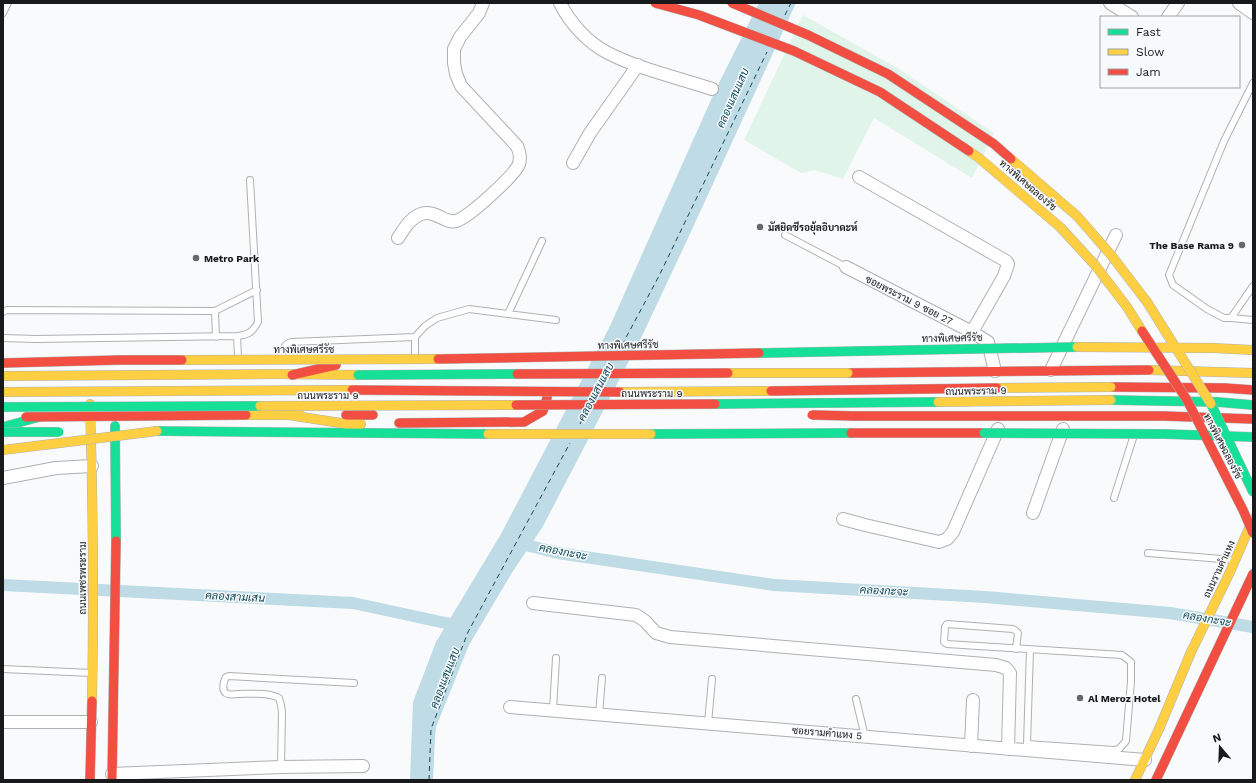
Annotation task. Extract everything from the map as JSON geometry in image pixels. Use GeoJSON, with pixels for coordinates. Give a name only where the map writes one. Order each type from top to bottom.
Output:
{"type":"FeatureCollection","features":[{"type":"Feature","properties":{"kind":"main road","name":"ทางพิเศษฉลองรัช"},"geometry":{"type":"LineString","coordinates":[[655,3],[699,15],[794,51],[880,92],[980,158],[1060,227],[1095,265],[1126,307],[1187,400],[1244,510],[1253,533]]}},
{"type":"Feature","properties":{"kind":"main road","name":"ทางพิเศษฉลองรัช"},"geometry":{"type":"LineString","coordinates":[[732,3],[808,35],[888,74],[994,144],[1077,216],[1111,255],[1147,302],[1208,398],[1253,492]]}},
{"type":"Feature","properties":{"kind":"main road","name":"ทางพิเศษศรีรัช"},"geometry":{"type":"LineString","coordinates":[[3,363],[120,360],[408,360],[1086,347],[1213,348],[1253,350]]}},
{"type":"Feature","properties":{"kind":"main road"},"geometry":{"type":"LineString","coordinates":[[292,375],[342,363],[415,361],[527,362],[539,367],[545,380],[547,398],[543,411],[524,422],[395,419],[555,415]]}},
{"type":"Feature","properties":{"kind":"main road"},"geometry":{"type":"LineString","coordinates":[[1234,372],[1253,368]]}},
{"type":"Feature","properties":{"kind":"main road","name":"ถนนพระราม 9"},"geometry":{"type":"LineString","coordinates":[[3,376],[848,373],[1051,370],[1253,373]]}},
{"type":"Feature","properties":{"kind":"main road","name":"ถนนเพชรพระราม"},"geometry":{"type":"LineString","coordinates":[[90,376],[92,466],[92,673],[112,777]]}},
{"type":"Feature","properties":{"kind":"main road","name":"ถนนเพชรพระราม"},"geometry":{"type":"LineString","coordinates":[[90,780],[115,648],[116,530],[114,376]]}},
{"type":"Feature","properties":{"kind":"main road"},"geometry":{"type":"LineString","coordinates":[[1225,388],[1253,385]]}},
{"type":"Feature","properties":{"kind":"main road","name":"ถนนพระราม 9"},"geometry":{"type":"LineString","coordinates":[[3,392],[409,390],[691,392],[1111,387],[1225,388],[1253,390]]}},
{"type":"Feature","properties":{"kind":"main road","name":"ถนนพระราม 9"},"geometry":{"type":"LineString","coordinates":[[3,407],[1111,400],[1217,402],[1253,405]]}},
{"type":"Feature","properties":{"kind":"main road","name":"ถนนพระราม 9"},"geometry":{"type":"LineString","coordinates":[[3,417],[289,415],[377,418]]}},
{"type":"Feature","properties":{"kind":"main road"},"geometry":{"type":"LineString","coordinates":[[800,416],[1140,416],[1253,420]]}},
{"type":"Feature","properties":{"kind":"main road"},"geometry":{"type":"LineString","coordinates":[[3,427],[39,417]]}},
{"type":"Feature","properties":{"kind":"main road"},"geometry":{"type":"LineString","coordinates":[[71,417],[91,450]]}},
{"type":"Feature","properties":{"kind":"main road"},"geometry":{"type":"LineString","coordinates":[[80,430],[461,434],[1064,433],[1253,437]]}},
{"type":"Feature","properties":{"kind":"main road"},"geometry":{"type":"LineString","coordinates":[[3,450],[157,431]]}},
{"type":"Feature","properties":{"kind":"main road"},"geometry":{"type":"LineString","coordinates":[[3,432],[65,432]]}},
{"type":"Feature","properties":{"kind":"main road","name":"ถนนรามคำแหง"},"geometry":{"type":"LineString","coordinates":[[1135,780],[1253,519]]}},
{"type":"Feature","properties":{"kind":"main road"},"geometry":{"type":"LineString","coordinates":[[1156,780],[1253,574]]}},
{"type":"Feature","properties":{"kind":"street"},"geometry":{"type":"LineString","coordinates":[[398,238],[413,218],[422,214],[440,216],[447,220],[456,222],[471,213],[519,165],[520,152],[517,146],[461,86],[456,74],[454,49],[460,37],[479,12],[483,3]]}},
{"type":"Feature","properties":{"kind":"street"},"geometry":{"type":"LineString","coordinates":[[560,3],[578,28],[596,45],[608,53],[638,65],[712,89]]}},
{"type":"Feature","properties":{"kind":"street"},"geometry":{"type":"LineString","coordinates":[[1110,3],[1130,16]]}},
{"type":"Feature","properties":{"kind":"street"},"geometry":{"type":"LineString","coordinates":[[1169,16],[1178,3]]}},
{"type":"Feature","properties":{"kind":"street"},"geometry":{"type":"LineString","coordinates":[[1239,3],[1253,12]]}},
{"type":"Feature","properties":{"kind":"street"},"geometry":{"type":"LineString","coordinates":[[573,163],[590,133],[638,65]]}},
{"type":"Feature","properties":{"kind":"street"},"geometry":{"type":"LineString","coordinates":[[859,177],[1006,261],[1008,264],[1004,276],[972,332]]}},
{"type":"Feature","properties":{"kind":"street"},"geometry":{"type":"LineString","coordinates":[[1051,370],[1116,235]]}},
{"type":"Feature","properties":{"kind":"street","name":"ซอยพระราม 9 ซอย 27"},"geometry":{"type":"LineString","coordinates":[[846,267],[972,332],[988,342],[995,371]]}},
{"type":"Feature","properties":{"kind":"street"},"geometry":{"type":"LineString","coordinates":[[843,518],[939,542],[947,539],[953,532],[1004,416]]}},
{"type":"Feature","properties":{"kind":"street"},"geometry":{"type":"LineString","coordinates":[[1033,513],[1068,416]]}},
{"type":"Feature","properties":{"kind":"street"},"geometry":{"type":"LineString","coordinates":[[3,478],[56,468],[92,466]]}},
{"type":"Feature","properties":{"kind":"street"},"geometry":{"type":"LineString","coordinates":[[533,603],[636,615],[645,621],[656,633],[670,637],[1006,668],[1010,673],[1008,749]]}},
{"type":"Feature","properties":{"kind":"street"},"geometry":{"type":"LineString","coordinates":[[971,746],[973,700]]}},
{"type":"Feature","properties":{"kind":"street","name":"ซอยรามคำแหง 5"},"geometry":{"type":"LineString","coordinates":[[510,707],[1008,749],[1027,747],[1145,760]]}},
{"type":"Feature","properties":{"kind":"street"},"geometry":{"type":"LineString","coordinates":[[3,722],[102,722]]}},
{"type":"Feature","properties":{"kind":"street"},"geometry":{"type":"LineString","coordinates":[[112,777],[281,767],[363,766]]}},
{"type":"Feature","properties":{"kind":"lane"},"geometry":{"type":"LineString","coordinates":[[3,13],[8,3]]}},
{"type":"Feature","properties":{"kind":"lane"},"geometry":{"type":"LineString","coordinates":[[1253,83],[1224,141],[1169,275],[1173,285],[1207,309],[1224,318],[1253,320]]}},
{"type":"Feature","properties":{"kind":"lane"},"geometry":{"type":"LineString","coordinates":[[3,338],[216,337],[248,335],[254,330],[258,322],[250,180]]}},
{"type":"Feature","properties":{"kind":"lane"},"geometry":{"type":"LineString","coordinates":[[785,235],[846,267]]}},
{"type":"Feature","properties":{"kind":"lane"},"geometry":{"type":"LineString","coordinates":[[508,314],[542,241]]}},
{"type":"Feature","properties":{"kind":"lane"},"geometry":{"type":"LineString","coordinates":[[1231,318],[1253,286]]}},
{"type":"Feature","properties":{"kind":"lane"},"geometry":{"type":"LineString","coordinates":[[3,312],[7,310],[215,311],[257,290]]}},
{"type":"Feature","properties":{"kind":"lane"},"geometry":{"type":"LineString","coordinates":[[415,361],[415,337],[425,326],[438,318],[469,309],[556,320]]}},
{"type":"Feature","properties":{"kind":"lane"},"geometry":{"type":"LineString","coordinates":[[215,311],[216,337]]}},
{"type":"Feature","properties":{"kind":"lane"},"geometry":{"type":"LineString","coordinates":[[237,336],[239,375]]}},
{"type":"Feature","properties":{"kind":"lane"},"geometry":{"type":"LineString","coordinates":[[274,374],[287,343],[415,337]]}},
{"type":"Feature","properties":{"kind":"lane"},"geometry":{"type":"LineString","coordinates":[[1114,498],[1140,416]]}},
{"type":"Feature","properties":{"kind":"lane"},"geometry":{"type":"LineString","coordinates":[[1148,553],[1235,560]]}},
{"type":"Feature","properties":{"kind":"lane"},"geometry":{"type":"LineString","coordinates":[[1016,649],[1018,633],[1016,630],[948,624],[944,627],[943,639],[947,644],[1016,649],[1030,650],[1122,655],[1131,662],[1131,681],[1126,741],[1119,748],[1114,750],[1027,747],[1030,650]]}},
{"type":"Feature","properties":{"kind":"lane"},"geometry":{"type":"LineString","coordinates":[[552,710],[556,658]]}},
{"type":"Feature","properties":{"kind":"lane"},"geometry":{"type":"LineString","coordinates":[[3,669],[92,673]]}},
{"type":"Feature","properties":{"kind":"lane"},"geometry":{"type":"LineString","coordinates":[[281,767],[282,712],[278,698],[261,694],[228,694],[224,690],[223,686],[226,677],[354,682]]}},
{"type":"Feature","properties":{"kind":"lane"},"geometry":{"type":"LineString","coordinates":[[599,714],[602,678]]}},
{"type":"Feature","properties":{"kind":"lane"},"geometry":{"type":"LineString","coordinates":[[708,723],[712,679]]}},
{"type":"Feature","properties":{"kind":"lane"},"geometry":{"type":"LineString","coordinates":[[856,699],[865,737]]}},
{"type":"Feature","properties":{"kind":"green space"},"geometry":{"type":"Polygon","coordinates":[[[803,15],[899,69],[994,133],[972,178],[874,118],[843,179],[815,170],[801,173],[744,140],[803,15]]]}},
{"type":"Feature","properties":{"kind":"water","name":"คลองแสนแสบ"},"geometry":{"type":"Polygon","coordinates":[[[759,3],[796,3],[642,336],[542,528],[513,571],[469,645],[436,727],[433,780],[410,780],[413,702],[436,642],[501,534],[610,326],[715,91],[759,3]]]}},
{"type":"Feature","properties":{"kind":"waterway","name":"คลองกะจะ"},"geometry":{"type":"LineString","coordinates":[[518,543],[558,553],[774,585],[985,597],[1170,613],[1253,627]]}},
{"type":"Feature","properties":{"kind":"waterway","name":"คลองสามเสน"},"geometry":{"type":"LineString","coordinates":[[3,585],[353,603],[464,627]]}},
{"type":"Feature","properties":{"kind":"ferry route"},"geometry":{"type":"LineString","coordinates":[[785,15],[791,3]]}},
{"type":"Feature","properties":{"kind":"ferry route"},"geometry":{"type":"LineString","coordinates":[[622,345],[659,276],[767,52]]}},
{"type":"Feature","properties":{"kind":"ferry route"},"geometry":{"type":"LineString","coordinates":[[580,424],[586,413]]}},
{"type":"Feature","properties":{"kind":"ferry route"},"geometry":{"type":"LineString","coordinates":[[429,780],[431,729],[468,632],[570,443]]}},
{"type":"Feature","properties":{"kind":"traffic: fast"},"geometry":{"type":"LineString","coordinates":[[759,353],[1077,347]]}},
{"type":"Feature","properties":{"kind":"traffic: fast"},"geometry":{"type":"LineString","coordinates":[[358,375],[517,374]]}},
{"type":"Feature","properties":{"kind":"traffic: fast"},"geometry":{"type":"LineString","coordinates":[[1111,400],[1217,402],[1253,405]]}},
{"type":"Feature","properties":{"kind":"traffic: fast"},"geometry":{"type":"LineString","coordinates":[[715,404],[938,402]]}},
{"type":"Feature","properties":{"kind":"traffic: fast"},"geometry":{"type":"LineString","coordinates":[[1211,404],[1253,492]]}},
{"type":"Feature","properties":{"kind":"traffic: fast"},"geometry":{"type":"LineString","coordinates":[[3,407],[260,406]]}},
{"type":"Feature","properties":{"kind":"traffic: fast"},"geometry":{"type":"LineString","coordinates":[[3,427],[39,417]]}},
{"type":"Feature","properties":{"kind":"traffic: fast"},"geometry":{"type":"LineString","coordinates":[[115,426],[116,541]]}},
{"type":"Feature","properties":{"kind":"traffic: fast"},"geometry":{"type":"LineString","coordinates":[[157,431],[488,434]]}},
{"type":"Feature","properties":{"kind":"traffic: fast"},"geometry":{"type":"LineString","coordinates":[[3,432],[59,432]]}},
{"type":"Feature","properties":{"kind":"traffic: fast"},"geometry":{"type":"LineString","coordinates":[[651,434],[851,433]]}},
{"type":"Feature","properties":{"kind":"traffic: fast"},"geometry":{"type":"LineString","coordinates":[[984,433],[1165,434],[1253,437]]}},
{"type":"Feature","properties":{"kind":"traffic: slow"},"geometry":{"type":"LineString","coordinates":[[969,151],[1060,227],[1095,265],[1127,307],[1142,331]]}},
{"type":"Feature","properties":{"kind":"traffic: slow"},"geometry":{"type":"LineString","coordinates":[[1011,159],[1077,216],[1111,255],[1147,302],[1211,404]]}},
{"type":"Feature","properties":{"kind":"traffic: slow"},"geometry":{"type":"LineString","coordinates":[[1077,347],[1213,348],[1253,350]]}},
{"type":"Feature","properties":{"kind":"traffic: slow"},"geometry":{"type":"LineString","coordinates":[[182,360],[438,359]]}},
{"type":"Feature","properties":{"kind":"traffic: slow"},"geometry":{"type":"LineString","coordinates":[[1149,370],[1253,373]]}},
{"type":"Feature","properties":{"kind":"traffic: slow"},"geometry":{"type":"LineString","coordinates":[[728,373],[848,373]]}},
{"type":"Feature","properties":{"kind":"traffic: slow"},"geometry":{"type":"LineString","coordinates":[[3,376],[274,374],[358,375]]}},
{"type":"Feature","properties":{"kind":"traffic: slow"},"geometry":{"type":"LineString","coordinates":[[997,388],[1111,387]]}},
{"type":"Feature","properties":{"kind":"traffic: slow"},"geometry":{"type":"LineString","coordinates":[[3,392],[352,390]]}},
{"type":"Feature","properties":{"kind":"traffic: slow"},"geometry":{"type":"LineString","coordinates":[[620,392],[771,391]]}},
{"type":"Feature","properties":{"kind":"traffic: slow"},"geometry":{"type":"LineString","coordinates":[[938,402],[1111,400]]}},
{"type":"Feature","properties":{"kind":"traffic: slow"},"geometry":{"type":"LineString","coordinates":[[90,404],[93,552],[92,701]]}},
{"type":"Feature","properties":{"kind":"traffic: slow"},"geometry":{"type":"LineString","coordinates":[[260,406],[516,405]]}},
{"type":"Feature","properties":{"kind":"traffic: slow"},"geometry":{"type":"LineString","coordinates":[[246,415],[300,415]]}},
{"type":"Feature","properties":{"kind":"traffic: slow"},"geometry":{"type":"LineString","coordinates":[[289,415],[347,424],[361,424]]}},
{"type":"Feature","properties":{"kind":"traffic: slow"},"geometry":{"type":"LineString","coordinates":[[3,450],[157,431]]}},
{"type":"Feature","properties":{"kind":"traffic: slow"},"geometry":{"type":"LineString","coordinates":[[488,434],[651,434]]}},
{"type":"Feature","properties":{"kind":"traffic: slow"},"geometry":{"type":"LineString","coordinates":[[1135,780],[1159,729],[1191,652],[1230,572],[1253,519]]}},
{"type":"Feature","properties":{"kind":"traffic: jam"},"geometry":{"type":"LineString","coordinates":[[655,3],[699,15],[794,51],[880,92],[969,151]]}},
{"type":"Feature","properties":{"kind":"traffic: jam"},"geometry":{"type":"LineString","coordinates":[[732,3],[808,35],[888,74],[994,144],[1011,159]]}},
{"type":"Feature","properties":{"kind":"traffic: jam"},"geometry":{"type":"LineString","coordinates":[[1142,331],[1187,400],[1243,510],[1253,533]]}},
{"type":"Feature","properties":{"kind":"traffic: jam"},"geometry":{"type":"LineString","coordinates":[[438,359],[759,353]]}},
{"type":"Feature","properties":{"kind":"traffic: jam"},"geometry":{"type":"LineString","coordinates":[[3,363],[182,360]]}},
{"type":"Feature","properties":{"kind":"traffic: jam"},"geometry":{"type":"LineString","coordinates":[[292,375],[336,365]]}},
{"type":"Feature","properties":{"kind":"traffic: jam"},"geometry":{"type":"LineString","coordinates":[[848,373],[1149,370]]}},
{"type":"Feature","properties":{"kind":"traffic: jam"},"geometry":{"type":"LineString","coordinates":[[517,374],[728,373]]}},
{"type":"Feature","properties":{"kind":"traffic: jam"},"geometry":{"type":"LineString","coordinates":[[1111,387],[1225,388],[1253,390]]}},
{"type":"Feature","properties":{"kind":"traffic: jam"},"geometry":{"type":"LineString","coordinates":[[771,391],[997,388]]}},
{"type":"Feature","properties":{"kind":"traffic: jam"},"geometry":{"type":"LineString","coordinates":[[352,390],[620,392]]}},
{"type":"Feature","properties":{"kind":"traffic: jam"},"geometry":{"type":"LineString","coordinates":[[399,423],[524,422],[543,411],[547,393]]}},
{"type":"Feature","properties":{"kind":"traffic: jam"},"geometry":{"type":"LineString","coordinates":[[516,405],[715,404]]}},
{"type":"Feature","properties":{"kind":"traffic: jam"},"geometry":{"type":"LineString","coordinates":[[26,417],[246,415]]}},
{"type":"Feature","properties":{"kind":"traffic: jam"},"geometry":{"type":"LineString","coordinates":[[346,415],[373,415]]}},
{"type":"Feature","properties":{"kind":"traffic: jam"},"geometry":{"type":"LineString","coordinates":[[812,415],[855,416]]}},
{"type":"Feature","properties":{"kind":"traffic: jam"},"geometry":{"type":"LineString","coordinates":[[855,416],[1163,416],[1253,419]]}},
{"type":"Feature","properties":{"kind":"traffic: jam"},"geometry":{"type":"LineString","coordinates":[[851,433],[984,433]]}},
{"type":"Feature","properties":{"kind":"traffic: jam"},"geometry":{"type":"LineString","coordinates":[[112,780],[116,541]]}},
{"type":"Feature","properties":{"kind":"traffic: jam"},"geometry":{"type":"LineString","coordinates":[[1156,780],[1253,574]]}},
{"type":"Feature","properties":{"kind":"traffic: jam"},"geometry":{"type":"LineString","coordinates":[[90,780],[92,701]]}},
{"type":"Feature","properties":{"kind":"place","name":"มัสยิดซีรอยุ้ลอิบาดะห์"},"geometry":{"type":"Point","coordinates":[760,227]}},
{"type":"Feature","properties":{"kind":"place","name":"The Base Rama 9"},"geometry":{"type":"Point","coordinates":[1242,245]}},
{"type":"Feature","properties":{"kind":"place","name":"Metro Park"},"geometry":{"type":"Point","coordinates":[196,258]}},
{"type":"Feature","properties":{"kind":"place","name":"Al Meroz Hotel"},"geometry":{"type":"Point","coordinates":[1080,698]}}]}
